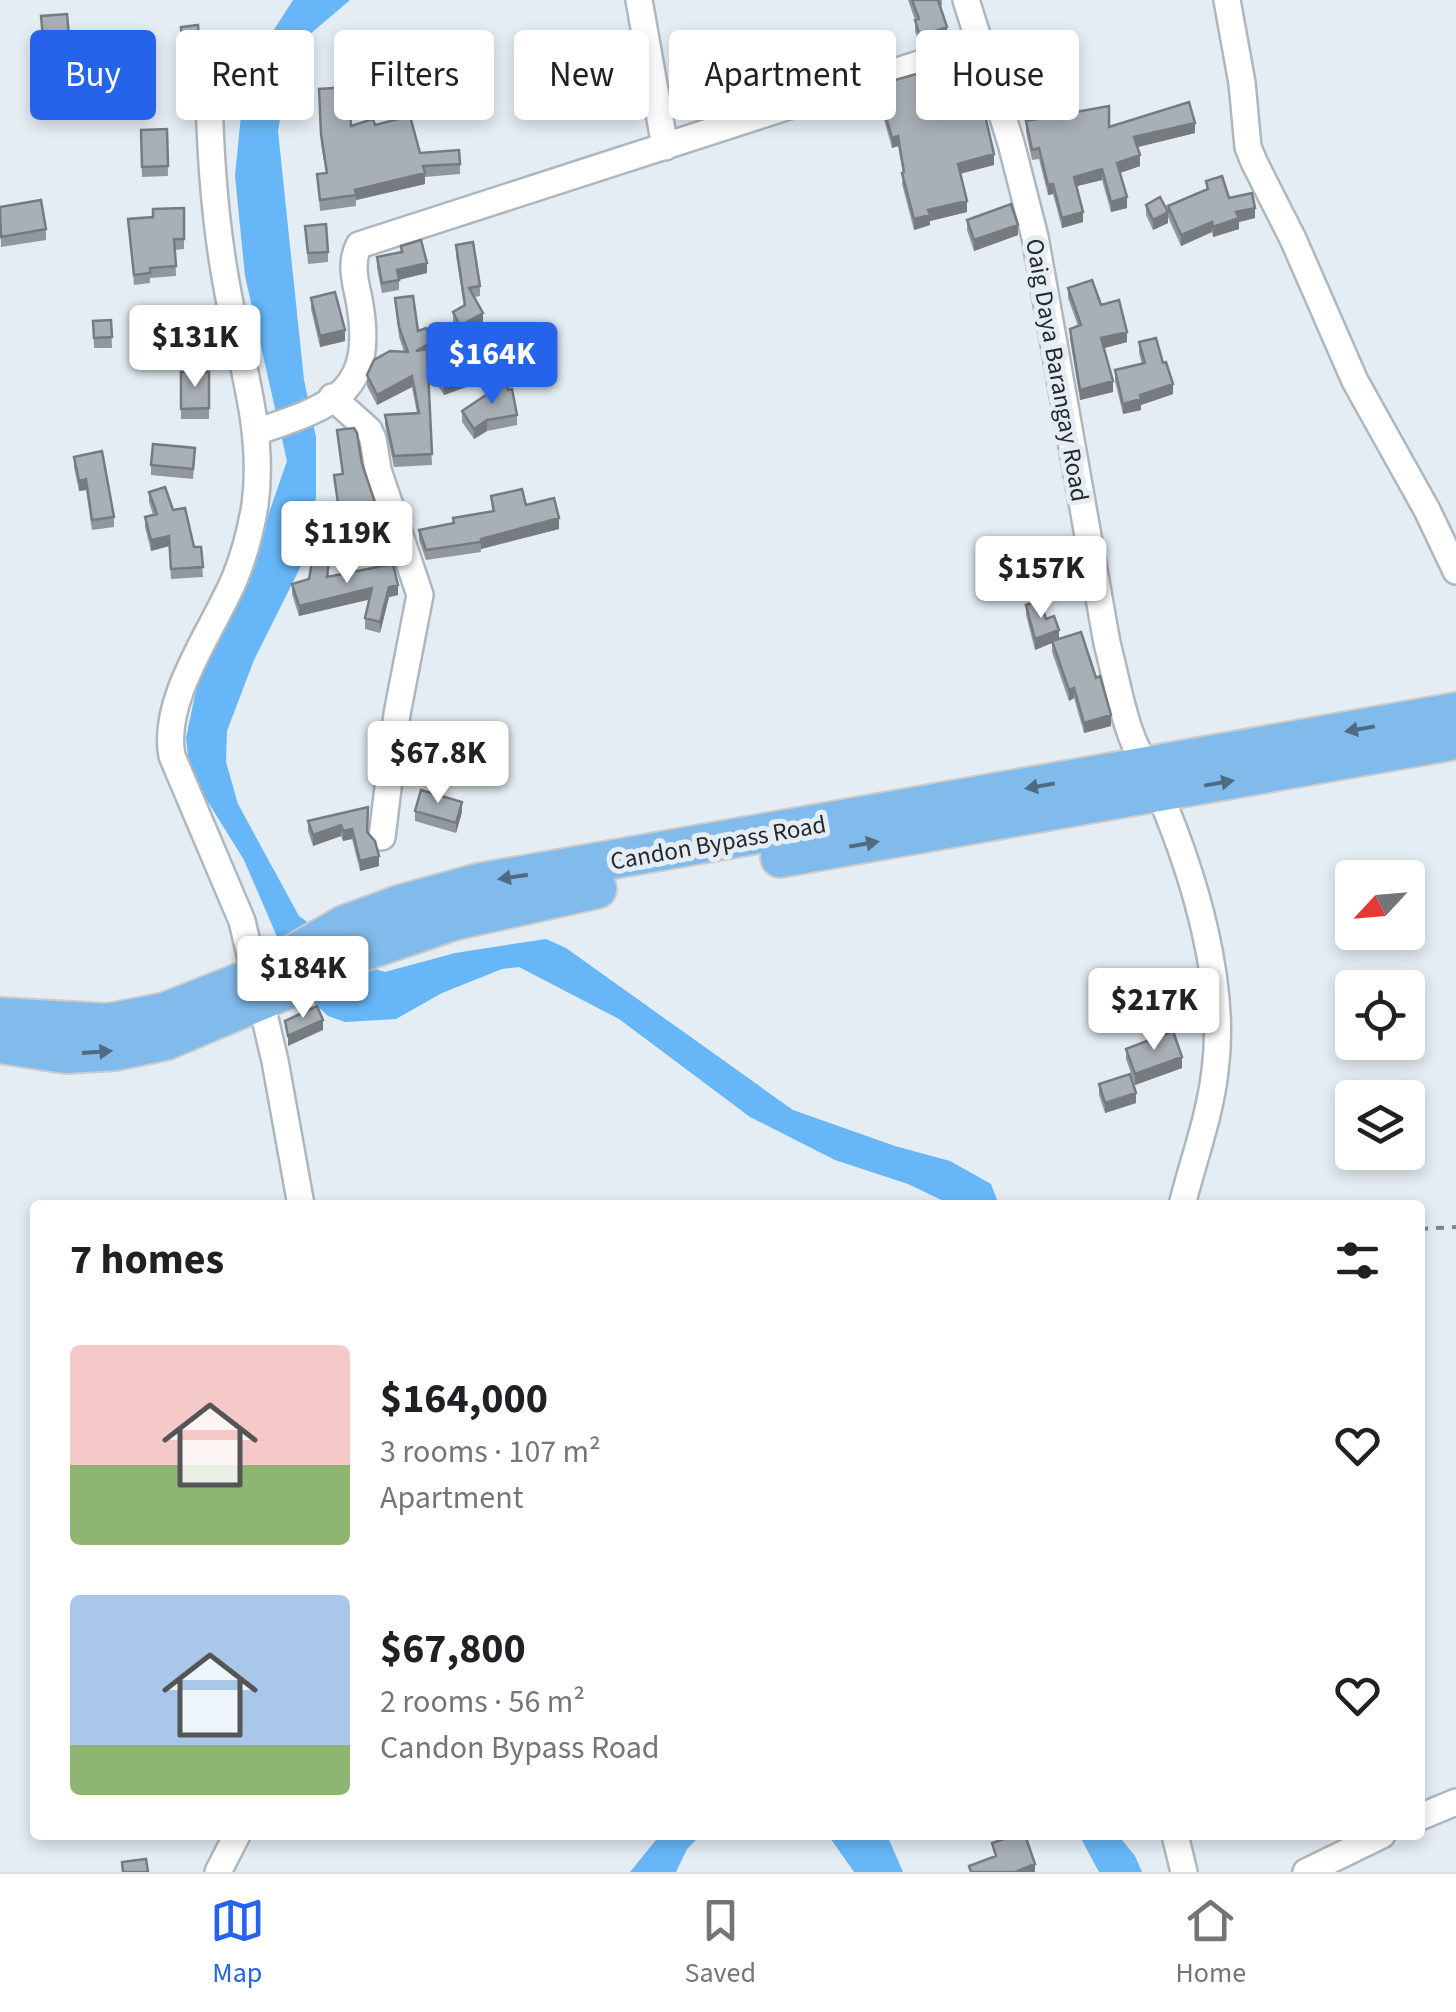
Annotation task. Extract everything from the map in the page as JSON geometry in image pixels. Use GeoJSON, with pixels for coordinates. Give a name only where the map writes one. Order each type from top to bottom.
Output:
{"type":"FeatureCollection","features":[{"type":"Feature","properties":{"kind":"highway","name":"Candon Bypass Road"},"geometry":{"type":"LineString","coordinates":[[0,1044],[66,1054],[138,1048],[165,1041],[351,939],[1153,780],[1456,712]]}},
{"type":"Feature","properties":{"kind":"highway","name":"Candon Bypass Road"},"geometry":{"type":"LineString","coordinates":[[1153,780],[1456,740]]}},
{"type":"Feature","properties":{"kind":"highway","name":"Candon Bypass Road"},"geometry":{"type":"LineString","coordinates":[[0,1017],[108,1023],[144,1018],[268,984]]}},
{"type":"Feature","properties":{"kind":"street"},"geometry":{"type":"LineString","coordinates":[[639,0],[665,147]]}},
{"type":"Feature","properties":{"kind":"street","name":"Oaig Daya Barangay Road"},"geometry":{"type":"LineString","coordinates":[[966,0],[976,30]]}},
{"type":"Feature","properties":{"kind":"street"},"geometry":{"type":"LineString","coordinates":[[1227,0],[1242,83],[1248,147],[1254,162],[1293,238],[1355,381],[1427,510],[1456,571]]}},
{"type":"Feature","properties":{"kind":"street"},"geometry":{"type":"LineString","coordinates":[[266,428],[324,403],[348,386],[361,365],[364,330],[354,255],[359,246],[916,65]]}},
{"type":"Feature","properties":{"kind":"street"},"geometry":{"type":"LineString","coordinates":[[211,120],[220,249],[266,428],[243,556],[186,680],[168,736],[172,756],[268,984],[301,1200]]}},
{"type":"Feature","properties":{"kind":"street","name":"Oaig Daya Barangay Road"},"geometry":{"type":"LineString","coordinates":[[1004,120],[1047,294],[1108,643],[1130,731],[1186,861],[1215,991],[1216,1070],[1183,1200]]}},
{"type":"Feature","properties":{"kind":"street"},"geometry":{"type":"LineString","coordinates":[[324,403],[369,430],[378,470],[420,595],[396,714],[382,836]]}},
{"type":"Feature","properties":{"kind":"street"},"geometry":{"type":"LineString","coordinates":[[1425,1815],[1456,1802]]}},
{"type":"Feature","properties":{"kind":"street"},"geometry":{"type":"LineString","coordinates":[[218,1872],[235,1840]]}},
{"type":"Feature","properties":{"kind":"street"},"geometry":{"type":"LineString","coordinates":[[1176,1840],[1184,1872]]}},
{"type":"Feature","properties":{"kind":"street"},"geometry":{"type":"LineString","coordinates":[[1306,1872],[1372,1840]]}},
{"type":"Feature","properties":{"kind":"path"},"geometry":{"type":"LineString","coordinates":[[1425,1229],[1456,1227]]}},
{"type":"Feature","properties":{"kind":"water"},"geometry":{"type":"Polygon","coordinates":[[[293,0],[350,0],[314,31],[274,30],[293,0]]]}},
{"type":"Feature","properties":{"kind":"water"},"geometry":{"type":"Polygon","coordinates":[[[241,120],[280,120],[304,380],[316,437],[316,498],[303,562],[254,660],[227,731],[226,762],[238,804],[299,916],[369,967],[385,972],[455,953],[546,939],[566,948],[793,1110],[950,1161],[991,1184],[997,1200],[942,1200],[908,1184],[835,1160],[750,1117],[619,1019],[519,967],[502,969],[442,993],[396,1019],[345,1022],[328,1016],[314,1003],[278,939],[244,860],[190,773],[186,738],[196,690],[262,533],[287,461],[245,276],[235,176],[241,120]]]}},
{"type":"Feature","properties":{"kind":"water"},"geometry":{"type":"Polygon","coordinates":[[[656,1840],[696,1840],[676,1872],[630,1872],[656,1840]]]}},
{"type":"Feature","properties":{"kind":"water"},"geometry":{"type":"Polygon","coordinates":[[[832,1840],[889,1840],[903,1872],[854,1872],[832,1840]]]}},
{"type":"Feature","properties":{"kind":"water"},"geometry":{"type":"Polygon","coordinates":[[[1082,1840],[1122,1840],[1142,1872],[1099,1872],[1082,1840]]]}},
{"type":"Feature","properties":{"kind":"building"},"geometry":{"type":"Polygon","coordinates":[[[912,0],[938,0],[947,27],[918,30],[915,20],[919,19],[912,0]]]}},
{"type":"Feature","properties":{"kind":"building"},"geometry":{"type":"Polygon","coordinates":[[[67,14],[69,30],[42,30],[41,16],[67,14]]]}},
{"type":"Feature","properties":{"kind":"building"},"geometry":{"type":"Polygon","coordinates":[[[198,25],[198,30],[181,30],[198,25]]]}},
{"type":"Feature","properties":{"kind":"building"},"geometry":{"type":"Polygon","coordinates":[[[916,74],[916,120],[986,120],[994,154],[958,164],[967,201],[928,210],[930,215],[914,219],[902,173],[898,136],[892,138],[887,120],[896,120],[896,80],[916,74]]]}},
{"type":"Feature","properties":{"kind":"building"},"geometry":{"type":"Polygon","coordinates":[[[334,88],[334,120],[351,120],[351,126],[370,120],[375,125],[411,120],[420,153],[459,150],[460,164],[423,166],[425,173],[355,190],[356,195],[320,200],[317,174],[327,173],[319,89],[334,88]]]}},
{"type":"Feature","properties":{"kind":"building"},"geometry":{"type":"Polygon","coordinates":[[[1189,102],[1195,123],[1134,137],[1140,155],[1117,163],[1127,197],[1111,202],[1102,169],[1074,177],[1083,212],[1062,218],[1039,148],[1032,150],[1026,121],[1079,120],[1079,111],[1109,106],[1109,127],[1189,102]]]}},
{"type":"Feature","properties":{"kind":"building"},"geometry":{"type":"Polygon","coordinates":[[[167,129],[168,166],[142,167],[141,130],[167,129]]]}},
{"type":"Feature","properties":{"kind":"building"},"geometry":{"type":"Polygon","coordinates":[[[1222,176],[1229,198],[1252,193],[1255,208],[1236,212],[1239,218],[1213,227],[1212,222],[1181,235],[1168,206],[1208,189],[1206,181],[1222,176]]]}},
{"type":"Feature","properties":{"kind":"building"},"geometry":{"type":"Polygon","coordinates":[[[1160,197],[1168,212],[1153,220],[1146,205],[1160,197]]]}},
{"type":"Feature","properties":{"kind":"building"},"geometry":{"type":"Polygon","coordinates":[[[41,200],[46,229],[1,237],[0,207],[41,200]]]}},
{"type":"Feature","properties":{"kind":"building"},"geometry":{"type":"Polygon","coordinates":[[[1011,204],[1018,225],[974,240],[967,220],[1011,204]]]}},
{"type":"Feature","properties":{"kind":"building"},"geometry":{"type":"Polygon","coordinates":[[[184,208],[184,239],[174,239],[176,266],[150,268],[150,273],[134,275],[128,219],[153,217],[153,209],[184,208]]]}},
{"type":"Feature","properties":{"kind":"building"},"geometry":{"type":"Polygon","coordinates":[[[326,224],[328,252],[308,253],[305,226],[326,224]]]}},
{"type":"Feature","properties":{"kind":"building"},"geometry":{"type":"Polygon","coordinates":[[[421,240],[427,263],[397,270],[399,280],[382,283],[377,257],[402,252],[401,246],[421,240]]]}},
{"type":"Feature","properties":{"kind":"building"},"geometry":{"type":"Polygon","coordinates":[[[473,242],[480,286],[469,288],[483,313],[460,326],[453,312],[465,305],[456,245],[473,242]]]}},
{"type":"Feature","properties":{"kind":"building"},"geometry":{"type":"Polygon","coordinates":[[[1092,280],[1101,305],[1119,300],[1127,332],[1101,338],[1113,381],[1080,390],[1070,329],[1081,325],[1068,288],[1092,280]]]}},
{"type":"Feature","properties":{"kind":"building"},"geometry":{"type":"Polygon","coordinates":[[[335,292],[345,330],[320,336],[311,298],[335,292]]]}},
{"type":"Feature","properties":{"kind":"building"},"geometry":{"type":"Polygon","coordinates":[[[413,296],[418,331],[426,328],[432,342],[416,351],[427,349],[432,454],[394,456],[385,415],[419,413],[412,376],[377,395],[367,375],[374,360],[390,351],[408,352],[395,298],[413,296]]]}},
{"type":"Feature","properties":{"kind":"building"},"geometry":{"type":"Polygon","coordinates":[[[111,320],[112,337],[94,338],[93,321],[111,320]]]}},
{"type":"Feature","properties":{"kind":"building"},"geometry":{"type":"Polygon","coordinates":[[[1156,338],[1173,384],[1123,404],[1115,370],[1145,363],[1139,342],[1156,338]]]}},
{"type":"Feature","properties":{"kind":"building"},"geometry":{"type":"Polygon","coordinates":[[[502,340],[505,363],[444,385],[431,365],[473,350],[470,344],[502,340]]]}},
{"type":"Feature","properties":{"kind":"building"},"geometry":{"type":"Polygon","coordinates":[[[181,372],[209,372],[209,408],[181,409],[181,372]]]}},
{"type":"Feature","properties":{"kind":"building"},"geometry":{"type":"Polygon","coordinates":[[[507,381],[517,415],[487,420],[474,429],[462,411],[507,381]]]}},
{"type":"Feature","properties":{"kind":"building"},"geometry":{"type":"Polygon","coordinates":[[[354,428],[378,511],[381,536],[335,541],[333,517],[340,517],[334,475],[343,474],[337,430],[354,428]]]}},
{"type":"Feature","properties":{"kind":"building"},"geometry":{"type":"Polygon","coordinates":[[[153,444],[195,448],[193,469],[151,465],[153,444]]]}},
{"type":"Feature","properties":{"kind":"building"},"geometry":{"type":"Polygon","coordinates":[[[102,451],[114,517],[92,520],[86,479],[79,481],[74,457],[102,451]]]}},
{"type":"Feature","properties":{"kind":"building"},"geometry":{"type":"Polygon","coordinates":[[[165,487],[173,510],[185,508],[194,547],[201,547],[203,567],[171,569],[169,536],[151,540],[145,517],[157,514],[149,492],[165,487]]]}},
{"type":"Feature","properties":{"kind":"building"},"geometry":{"type":"Polygon","coordinates":[[[522,489],[526,505],[554,498],[559,518],[481,542],[426,550],[419,530],[454,523],[453,518],[494,511],[491,496],[522,489]]]}},
{"type":"Feature","properties":{"kind":"building"},"geometry":{"type":"Polygon","coordinates":[[[313,557],[329,560],[327,577],[393,564],[398,585],[389,587],[380,622],[365,618],[372,588],[299,606],[292,584],[309,579],[313,557]]]}},
{"type":"Feature","properties":{"kind":"building"},"geometry":{"type":"Polygon","coordinates":[[[1040,600],[1046,619],[1054,616],[1059,630],[1035,639],[1026,605],[1040,600]]]}},
{"type":"Feature","properties":{"kind":"building"},"geometry":{"type":"Polygon","coordinates":[[[1081,632],[1111,715],[1084,723],[1074,688],[1069,690],[1052,641],[1081,632]]]}},
{"type":"Feature","properties":{"kind":"building"},"geometry":{"type":"Polygon","coordinates":[[[421,790],[462,802],[456,823],[415,811],[421,790]]]}},
{"type":"Feature","properties":{"kind":"building"},"geometry":{"type":"Polygon","coordinates":[[[368,807],[367,832],[375,841],[379,856],[360,861],[352,829],[343,831],[341,825],[313,835],[308,821],[368,807]]]}},
{"type":"Feature","properties":{"kind":"building"},"geometry":{"type":"Polygon","coordinates":[[[317,1006],[323,1020],[288,1036],[285,1021],[317,1006]]]}},
{"type":"Feature","properties":{"kind":"building"},"geometry":{"type":"Polygon","coordinates":[[[1173,1031],[1182,1057],[1135,1074],[1126,1049],[1173,1031]]]}},
{"type":"Feature","properties":{"kind":"building"},"geometry":{"type":"Polygon","coordinates":[[[1130,1074],[1136,1093],[1105,1103],[1099,1084],[1130,1074]]]}},
{"type":"Feature","properties":{"kind":"building"},"geometry":{"type":"Polygon","coordinates":[[[1027,1840],[1035,1864],[1015,1872],[971,1872],[969,1866],[996,1856],[992,1843],[1027,1840]]]}},
{"type":"Feature","properties":{"kind":"building"},"geometry":{"type":"Polygon","coordinates":[[[146,1859],[148,1872],[123,1872],[122,1862],[146,1859]]]}}]}
